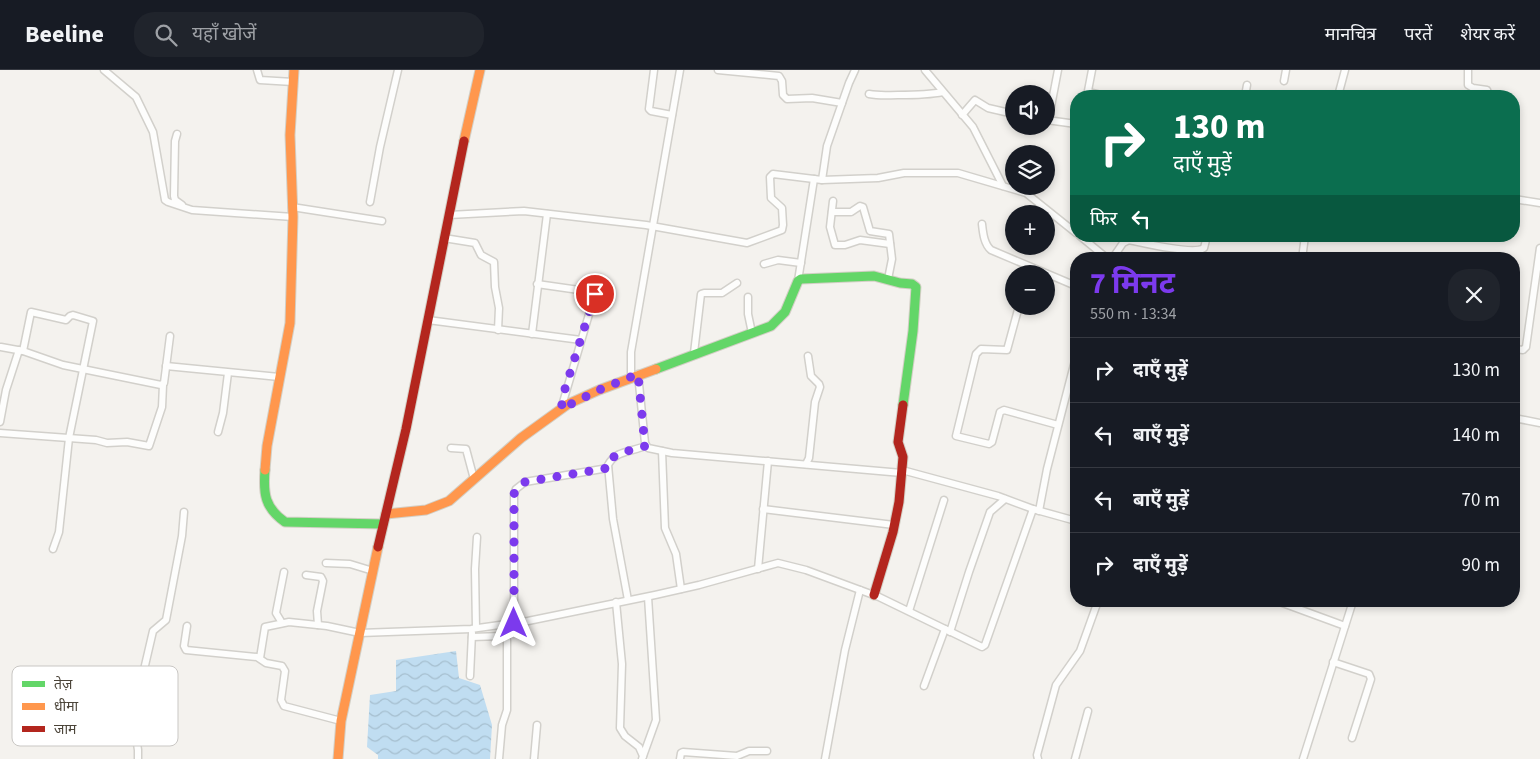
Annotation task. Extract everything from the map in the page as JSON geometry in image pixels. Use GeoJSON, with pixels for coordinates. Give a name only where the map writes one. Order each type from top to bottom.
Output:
{"type":"FeatureCollection","features":[{"type":"Feature","properties":{"kind":"street"},"geometry":{"type":"LineString","coordinates":[[104,70],[136,97],[153,132],[165,200],[192,210],[293,212],[382,221]]}},
{"type":"Feature","properties":{"kind":"street"},"geometry":{"type":"LineString","coordinates":[[257,70],[260,80],[293,82]]}},
{"type":"Feature","properties":{"kind":"street"},"geometry":{"type":"LineString","coordinates":[[294,70],[290,135],[293,212],[290,323],[267,446],[264,479],[265,496],[273,514],[285,522],[384,524]]}},
{"type":"Feature","properties":{"kind":"street"},"geometry":{"type":"LineString","coordinates":[[370,202],[380,147],[398,70]]}},
{"type":"Feature","properties":{"kind":"street"},"geometry":{"type":"LineString","coordinates":[[338,759],[341,721],[406,429],[480,70]]}},
{"type":"Feature","properties":{"kind":"street"},"geometry":{"type":"LineString","coordinates":[[654,70],[649,109],[672,115]]}},
{"type":"Feature","properties":{"kind":"street"},"geometry":{"type":"LineString","coordinates":[[645,446],[631,352],[680,70]]}},
{"type":"Feature","properties":{"kind":"street"},"geometry":{"type":"LineString","coordinates":[[718,70],[779,76],[782,81],[783,95],[787,99],[812,98],[842,103]]}},
{"type":"Feature","properties":{"kind":"street"},"geometry":{"type":"LineString","coordinates":[[822,180],[826,146],[855,70]]}},
{"type":"Feature","properties":{"kind":"street"},"geometry":{"type":"LineString","coordinates":[[925,70],[973,127],[1004,186]]}},
{"type":"Feature","properties":{"kind":"street"},"geometry":{"type":"LineString","coordinates":[[1055,85],[1058,70]]}},
{"type":"Feature","properties":{"kind":"street"},"geometry":{"type":"LineString","coordinates":[[1089,90],[1092,70]]}},
{"type":"Feature","properties":{"kind":"street"},"geometry":{"type":"LineString","coordinates":[[1284,81],[1286,70]]}},
{"type":"Feature","properties":{"kind":"street"},"geometry":{"type":"LineString","coordinates":[[1340,90],[1345,70]]}},
{"type":"Feature","properties":{"kind":"street"},"geometry":{"type":"LineString","coordinates":[[1468,70],[1468,86],[1484,88],[1486,90]]}},
{"type":"Feature","properties":{"kind":"street"},"geometry":{"type":"LineString","coordinates":[[1246,90],[1247,85]]}},
{"type":"Feature","properties":{"kind":"street"},"geometry":{"type":"LineString","coordinates":[[869,94],[884,97],[896,95],[921,96],[943,92]]}},
{"type":"Feature","properties":{"kind":"street"},"geometry":{"type":"LineString","coordinates":[[962,115],[975,100],[988,108],[1005,112]]}},
{"type":"Feature","properties":{"kind":"street"},"geometry":{"type":"LineString","coordinates":[[1055,121],[1070,123]]}},
{"type":"Feature","properties":{"kind":"street"},"geometry":{"type":"LineString","coordinates":[[177,134],[175,141],[174,196],[175,200],[185,208]]}},
{"type":"Feature","properties":{"kind":"street"},"geometry":{"type":"LineString","coordinates":[[449,215],[524,211],[653,226],[750,243],[782,230],[782,208],[771,198],[770,175],[822,180],[878,178],[904,173],[958,174],[1026,193],[1070,226]]}},
{"type":"Feature","properties":{"kind":"street"},"geometry":{"type":"LineString","coordinates":[[386,514],[413,513],[438,507],[450,500],[521,438],[561,409],[599,390],[694,353],[752,333],[779,321],[785,314],[798,281],[814,180]]}},
{"type":"Feature","properties":{"kind":"street"},"geometry":{"type":"LineString","coordinates":[[1520,200],[1540,203]]}},
{"type":"Feature","properties":{"kind":"street"},"geometry":{"type":"LineString","coordinates":[[833,201],[831,234],[834,245],[845,245],[860,240],[890,244]]}},
{"type":"Feature","properties":{"kind":"street"},"geometry":{"type":"LineString","coordinates":[[832,212],[851,212],[860,206],[863,207],[869,230],[889,234],[892,259],[888,279]]}},
{"type":"Feature","properties":{"kind":"street"},"geometry":{"type":"LineString","coordinates":[[532,334],[547,214]]}},
{"type":"Feature","properties":{"kind":"street"},"geometry":{"type":"LineString","coordinates":[[982,224],[985,241],[991,250],[1028,265]]}},
{"type":"Feature","properties":{"kind":"street"},"geometry":{"type":"LineString","coordinates":[[444,238],[475,243],[481,255],[494,262],[494,284],[499,308],[498,330]]}},
{"type":"Feature","properties":{"kind":"street"},"geometry":{"type":"LineString","coordinates":[[1088,242],[1101,252]]}},
{"type":"Feature","properties":{"kind":"street"},"geometry":{"type":"LineString","coordinates":[[1116,252],[1125,242]]}},
{"type":"Feature","properties":{"kind":"street"},"geometry":{"type":"LineString","coordinates":[[1140,242],[1173,248],[1200,250],[1204,248],[1206,242]]}},
{"type":"Feature","properties":{"kind":"street"},"geometry":{"type":"LineString","coordinates":[[1520,350],[1523,350],[1526,347],[1540,248]]}},
{"type":"Feature","properties":{"kind":"street"},"geometry":{"type":"LineString","coordinates":[[764,264],[778,260],[801,263]]}},
{"type":"Feature","properties":{"kind":"street"},"geometry":{"type":"LineString","coordinates":[[798,281],[804,278],[874,276],[912,284],[916,287],[913,331],[898,442],[903,457],[899,502],[874,595]]}},
{"type":"Feature","properties":{"kind":"street"},"geometry":{"type":"LineString","coordinates":[[1055,277],[1070,283]]}},
{"type":"Feature","properties":{"kind":"street"},"geometry":{"type":"LineString","coordinates":[[694,353],[701,294],[722,293],[737,283]]}},
{"type":"Feature","properties":{"kind":"street"},"geometry":{"type":"LineString","coordinates":[[537,284],[593,292],[595,294],[565,389],[561,409]]}},
{"type":"Feature","properties":{"kind":"street"},"geometry":{"type":"LineString","coordinates":[[748,297],[748,314],[752,333]]}},
{"type":"Feature","properties":{"kind":"street"},"geometry":{"type":"LineString","coordinates":[[0,422],[6,390],[21,351],[31,312],[65,320],[72,315],[91,320],[93,323],[69,438],[59,532],[53,549]]}},
{"type":"Feature","properties":{"kind":"street"},"geometry":{"type":"LineString","coordinates":[[1016,315],[1006,350],[981,349],[976,354],[956,436],[990,444],[1000,412],[1004,410],[1058,425]]}},
{"type":"Feature","properties":{"kind":"street"},"geometry":{"type":"LineString","coordinates":[[428,320],[581,340]]}},
{"type":"Feature","properties":{"kind":"street"},"geometry":{"type":"LineString","coordinates":[[0,433],[149,446],[162,408],[162,384],[170,336]]}},
{"type":"Feature","properties":{"kind":"street"},"geometry":{"type":"LineString","coordinates":[[1,347],[21,351],[63,365],[162,384]]}},
{"type":"Feature","properties":{"kind":"street"},"geometry":{"type":"LineString","coordinates":[[806,464],[809,458],[815,402],[820,387],[811,376],[808,356]]}},
{"type":"Feature","properties":{"kind":"street"},"geometry":{"type":"LineString","coordinates":[[166,366],[279,377]]}},
{"type":"Feature","properties":{"kind":"street"},"geometry":{"type":"LineString","coordinates":[[218,432],[223,413],[228,373]]}},
{"type":"Feature","properties":{"kind":"street"},"geometry":{"type":"LineString","coordinates":[[260,658],[265,627],[282,623],[318,625],[360,633],[474,629],[514,623],[681,590],[772,564],[784,564],[806,570],[874,595],[978,646],[985,645],[1036,510],[1070,380]]}},
{"type":"Feature","properties":{"kind":"street"},"geometry":{"type":"LineString","coordinates":[[1520,419],[1540,423]]}},
{"type":"Feature","properties":{"kind":"street"},"geometry":{"type":"LineString","coordinates":[[628,600],[613,519],[608,468],[610,460],[622,452],[645,446],[662,451],[902,472],[1005,499],[1070,519]]}},
{"type":"Feature","properties":{"kind":"street"},"geometry":{"type":"LineString","coordinates":[[451,448],[466,449],[474,478]]}},
{"type":"Feature","properties":{"kind":"street"},"geometry":{"type":"LineString","coordinates":[[662,451],[665,528],[676,554],[681,590]]}},
{"type":"Feature","properties":{"kind":"street"},"geometry":{"type":"LineString","coordinates":[[758,569],[768,460]]}},
{"type":"Feature","properties":{"kind":"street"},"geometry":{"type":"LineString","coordinates":[[514,623],[514,504],[516,489],[525,482],[608,468]]}},
{"type":"Feature","properties":{"kind":"street"},"geometry":{"type":"LineString","coordinates":[[924,686],[948,631],[990,512],[1005,499]]}},
{"type":"Feature","properties":{"kind":"street"},"geometry":{"type":"LineString","coordinates":[[909,611],[944,500]]}},
{"type":"Feature","properties":{"kind":"street"},"geometry":{"type":"LineString","coordinates":[[763,509],[894,525]]}},
{"type":"Feature","properties":{"kind":"street"},"geometry":{"type":"LineString","coordinates":[[145,666],[153,631],[166,620],[182,536],[184,512]]}},
{"type":"Feature","properties":{"kind":"street"},"geometry":{"type":"LineString","coordinates":[[470,676],[474,629],[477,537]]}},
{"type":"Feature","properties":{"kind":"street"},"geometry":{"type":"LineString","coordinates":[[326,563],[350,564],[373,571]]}},
{"type":"Feature","properties":{"kind":"street"},"geometry":{"type":"LineString","coordinates":[[282,623],[276,613],[284,572]]}},
{"type":"Feature","properties":{"kind":"street"},"geometry":{"type":"LineString","coordinates":[[306,575],[320,577],[323,581],[317,611],[318,625]]}},
{"type":"Feature","properties":{"kind":"street"},"geometry":{"type":"LineString","coordinates":[[825,759],[845,650],[860,590]]}},
{"type":"Feature","properties":{"kind":"street"},"geometry":{"type":"LineString","coordinates":[[642,758],[656,720],[648,596]]}},
{"type":"Feature","properties":{"kind":"street"},"geometry":{"type":"LineString","coordinates":[[616,602],[622,664],[620,728],[625,736],[638,745],[642,758]]}},
{"type":"Feature","properties":{"kind":"street"},"geometry":{"type":"LineString","coordinates":[[1038,759],[1037,755],[1056,685],[1080,651],[1096,607]]}},
{"type":"Feature","properties":{"kind":"street"},"geometry":{"type":"LineString","coordinates":[[1294,607],[1345,626]]}},
{"type":"Feature","properties":{"kind":"street"},"geometry":{"type":"LineString","coordinates":[[1303,759],[1351,607]]}},
{"type":"Feature","properties":{"kind":"street"},"geometry":{"type":"LineString","coordinates":[[187,626],[184,646],[186,650],[260,658],[266,663],[282,666],[284,668],[281,700],[284,706],[341,721]]}},
{"type":"Feature","properties":{"kind":"street"},"geometry":{"type":"LineString","coordinates":[[472,637],[502,636],[507,640],[507,710],[502,725],[499,759]]}},
{"type":"Feature","properties":{"kind":"street"},"geometry":{"type":"LineString","coordinates":[[1333,662],[1369,674],[1371,679],[1352,738]]}},
{"type":"Feature","properties":{"kind":"street"},"geometry":{"type":"LineString","coordinates":[[1075,759],[1088,711]]}},
{"type":"Feature","properties":{"kind":"street"},"geometry":{"type":"LineString","coordinates":[[534,759],[537,725]]}},
{"type":"Feature","properties":{"kind":"street"},"geometry":{"type":"LineString","coordinates":[[138,746],[138,759]]}},
{"type":"Feature","properties":{"kind":"street"},"geometry":{"type":"LineString","coordinates":[[680,759],[683,752],[737,756],[749,751],[767,751]]}},
{"type":"Feature","properties":{"kind":"water"},"geometry":{"type":"Polygon","coordinates":[[[456,651],[459,678],[480,685],[492,725],[490,759],[378,759],[378,755],[367,747],[370,695],[396,691],[396,660],[456,651]]]}},
{"type":"Feature","properties":{"kind":"traffic: fast"},"geometry":{"type":"LineString","coordinates":[[656,369],[771,326],[785,312],[798,281],[801,279],[874,276],[912,284],[916,287],[913,331],[903,405]]}},
{"type":"Feature","properties":{"kind":"traffic: fast"},"geometry":{"type":"LineString","coordinates":[[265,470],[264,486],[269,506],[285,522],[383,524]]}},
{"type":"Feature","properties":{"kind":"traffic: slow"},"geometry":{"type":"LineString","coordinates":[[265,470],[267,446],[290,323],[293,217],[290,135],[294,70]]}},
{"type":"Feature","properties":{"kind":"traffic: slow"},"geometry":{"type":"LineString","coordinates":[[464,141],[480,70]]}},
{"type":"Feature","properties":{"kind":"traffic: slow"},"geometry":{"type":"LineString","coordinates":[[386,514],[426,510],[449,501],[521,438],[568,404],[599,390],[656,369]]}},
{"type":"Feature","properties":{"kind":"traffic: slow"},"geometry":{"type":"LineString","coordinates":[[338,759],[341,721],[378,547]]}},
{"type":"Feature","properties":{"kind":"traffic: jam"},"geometry":{"type":"LineString","coordinates":[[378,547],[406,429],[464,141]]}},
{"type":"Feature","properties":{"kind":"traffic: jam"},"geometry":{"type":"LineString","coordinates":[[874,595],[893,532],[899,502],[903,457],[898,442],[903,405]]}},
{"type":"Feature","properties":{"kind":"route"},"geometry":{"type":"LineString","coordinates":[[514,623],[514,494],[516,489],[525,482],[608,468],[610,460],[622,452],[645,446],[638,374],[568,404],[561,409],[565,389],[595,294]]}}]}
